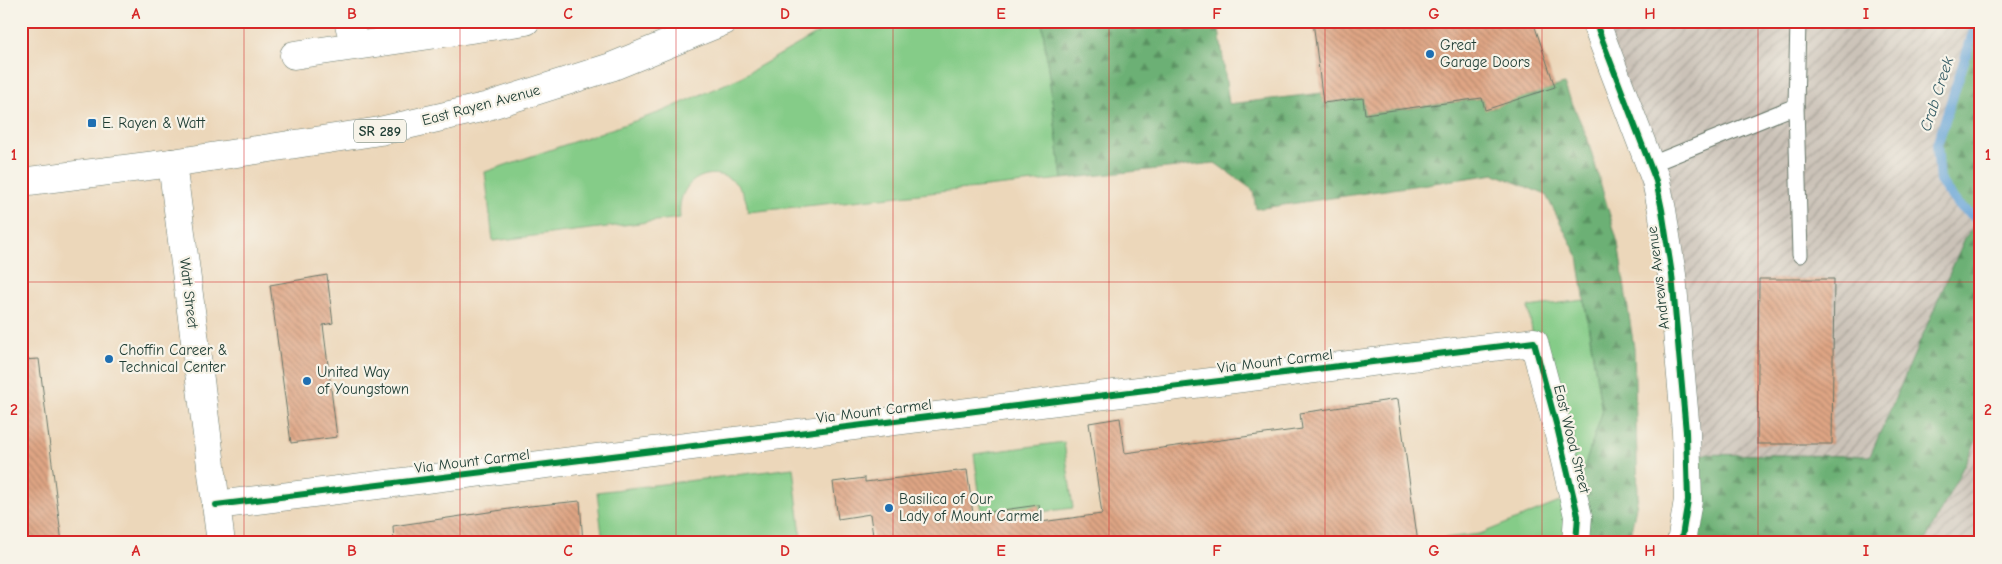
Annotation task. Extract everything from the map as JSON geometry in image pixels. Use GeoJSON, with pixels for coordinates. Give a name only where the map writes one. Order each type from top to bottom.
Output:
{"type":"FeatureCollection","features":[{"type":"Feature","properties":{"kind":"street"},"geometry":{"type":"LineString","coordinates":[[294,55],[351,33],[526,21]]}},
{"type":"Feature","properties":{"kind":"street","name":"East Rayen Avenue"},"geometry":{"type":"LineString","coordinates":[[21,182],[172,163],[380,131],[485,107],[611,67],[724,21]]}},
{"type":"Feature","properties":{"kind":"street","name":"Andrews Avenue"},"geometry":{"type":"LineString","coordinates":[[1595,21],[1656,181],[1662,210],[1672,275],[1686,432],[1688,500],[1681,543]]}},
{"type":"Feature","properties":{"kind":"street","name":"Watt Street"},"geometry":{"type":"LineString","coordinates":[[172,163],[221,543]]}},
{"type":"Feature","properties":{"kind":"street","name":"Via Mount Carmel"},"geometry":{"type":"LineString","coordinates":[[216,505],[1534,342]]}},
{"type":"Feature","properties":{"kind":"street","name":"East Wood Street"},"geometry":{"type":"LineString","coordinates":[[1534,342],[1578,516],[1576,543]]}},
{"type":"Feature","properties":{"kind":"lane"},"geometry":{"type":"LineString","coordinates":[[1798,21],[1796,106],[1800,255]]}},
{"type":"Feature","properties":{"kind":"lane"},"geometry":{"type":"LineString","coordinates":[[1650,165],[1796,106]]}},
{"type":"Feature","properties":{"kind":"shaded area"},"geometry":{"type":"Polygon","coordinates":[[[21,21],[1595,21],[1656,181],[1681,543],[21,543],[21,21]]]}},
{"type":"Feature","properties":{"kind":"shaded area"},"geometry":{"type":"Polygon","coordinates":[[[1595,21],[1977,21],[1937,145],[1958,205],[1979,219],[1965,238],[1870,457],[1686,454],[1672,275],[1595,21]]]}},
{"type":"Feature","properties":{"kind":"shaded area"},"geometry":{"type":"Polygon","coordinates":[[[1981,432],[1981,543],[1924,543],[1981,432]]]}},
{"type":"Feature","properties":{"kind":"green space"},"geometry":{"type":"Polygon","coordinates":[[[839,21],[1042,21],[1062,179],[748,212],[744,195],[735,183],[723,176],[710,175],[698,178],[688,187],[681,200],[680,218],[493,241],[485,172],[661,112],[739,78],[839,21]]]}},
{"type":"Feature","properties":{"kind":"green space"},"geometry":{"type":"Polygon","coordinates":[[[1042,21],[1218,21],[1229,104],[1322,93],[1324,103],[1363,98],[1365,114],[1482,98],[1485,109],[1564,84],[1587,137],[1618,243],[1634,348],[1638,495],[1629,543],[1576,543],[1574,498],[1602,413],[1578,257],[1546,195],[1495,174],[1256,209],[1253,190],[1215,163],[1062,179],[1042,21]]]}},
{"type":"Feature","properties":{"kind":"green space"},"geometry":{"type":"Polygon","coordinates":[[[1977,21],[1981,21],[1981,432],[1924,543],[1681,543],[1686,454],[1870,456],[1965,238],[1979,219],[1958,205],[1940,181],[1937,145],[1977,21]]]}},
{"type":"Feature","properties":{"kind":"green space"},"geometry":{"type":"Polygon","coordinates":[[[1584,300],[1602,413],[1574,498],[1576,543],[1418,543],[1418,541],[1480,534],[1573,498],[1534,342],[1528,307],[1584,300]]]}},
{"type":"Feature","properties":{"kind":"green space"},"geometry":{"type":"Polygon","coordinates":[[[1064,442],[1073,508],[1040,512],[1039,505],[983,520],[974,454],[1064,442]]]}},
{"type":"Feature","properties":{"kind":"green space"},"geometry":{"type":"Polygon","coordinates":[[[793,468],[802,543],[603,543],[597,492],[793,468]]]}},
{"type":"Feature","properties":{"kind":"building","name":"Great Garage Doors"},"geometry":{"type":"Polygon","coordinates":[[[1313,21],[1533,21],[1555,87],[1485,110],[1482,98],[1365,114],[1363,98],[1323,103],[1313,21]]]}},
{"type":"Feature","properties":{"kind":"building","name":"United Way of Youngstown"},"geometry":{"type":"Polygon","coordinates":[[[327,275],[333,323],[323,325],[337,437],[291,443],[270,285],[327,275]]]}},
{"type":"Feature","properties":{"kind":"building"},"geometry":{"type":"Polygon","coordinates":[[[1759,279],[1834,279],[1832,444],[1757,444],[1759,279]]]}},
{"type":"Feature","properties":{"kind":"building"},"geometry":{"type":"Polygon","coordinates":[[[39,359],[62,543],[21,543],[21,360],[39,359]]]}},
{"type":"Feature","properties":{"kind":"building"},"geometry":{"type":"Polygon","coordinates":[[[1398,399],[1418,543],[874,543],[870,514],[838,519],[833,482],[865,478],[865,482],[967,470],[973,514],[1039,505],[1041,522],[1102,514],[1089,423],[1120,418],[1125,453],[1302,429],[1300,413],[1398,399]]]}},
{"type":"Feature","properties":{"kind":"building"},"geometry":{"type":"Polygon","coordinates":[[[580,501],[583,543],[394,543],[393,526],[530,506],[580,501]]]}},
{"type":"Feature","properties":{"kind":"waterway","name":"Crab Creek"},"geometry":{"type":"LineString","coordinates":[[1977,21],[1937,145],[1940,181],[1958,205],[1981,221]]}},
{"type":"Feature","properties":{"kind":"cycle path"},"geometry":{"type":"LineString","coordinates":[[1595,21],[1656,181],[1662,210],[1672,275],[1686,432],[1688,500],[1681,543]]}},
{"type":"Feature","properties":{"kind":"cycle path"},"geometry":{"type":"LineString","coordinates":[[216,505],[1534,342],[1578,516],[1576,543]]}},
{"type":"Feature","properties":{"kind":"place","name":"Great Garage Doors"},"geometry":{"type":"Point","coordinates":[1430,54]}},
{"type":"Feature","properties":{"kind":"place","name":"E. Rayen & Watt"},"geometry":{"type":"Point","coordinates":[92,123]}},
{"type":"Feature","properties":{"kind":"place","name":"Choffin Career & Technical Center"},"geometry":{"type":"Point","coordinates":[109,359]}},
{"type":"Feature","properties":{"kind":"place","name":"United Way of Youngstown"},"geometry":{"type":"Point","coordinates":[307,381]}},
{"type":"Feature","properties":{"kind":"place","name":"Basilica of Our Lady of Mount Carmel"},"geometry":{"type":"Point","coordinates":[889,508]}}]}
